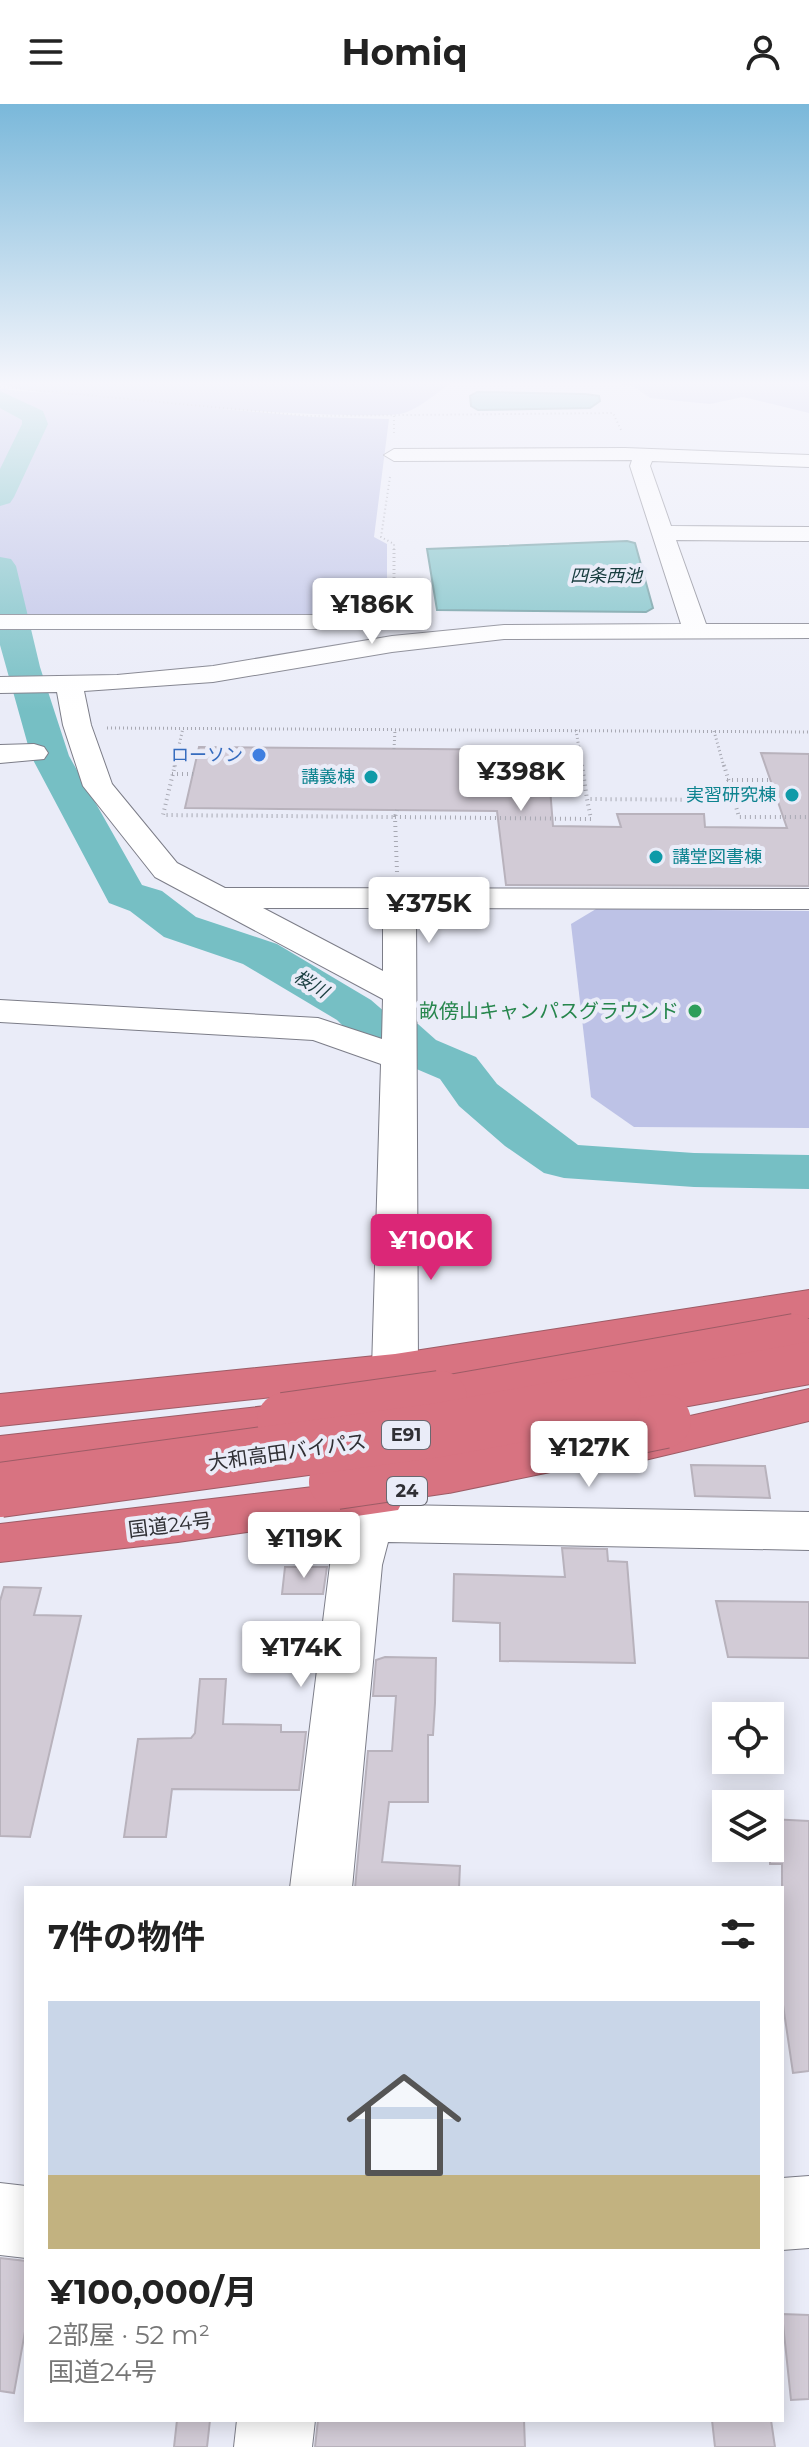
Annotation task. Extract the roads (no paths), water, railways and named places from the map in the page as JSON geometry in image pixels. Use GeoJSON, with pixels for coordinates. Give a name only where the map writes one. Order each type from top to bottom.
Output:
{"type":"FeatureCollection","features":[{"type":"Feature","properties":{"kind":"highway"},"geometry":{"type":"LineString","coordinates":[[0,1410],[395,1369],[809,1304]]}},
{"type":"Feature","properties":{"kind":"highway","name":"大和高田バイパス"},"geometry":{"type":"LineString","coordinates":[[0,1453],[284,1420],[477,1392],[809,1332]]}},
{"type":"Feature","properties":{"kind":"highway","name":"大和高田バイパス"},"geometry":{"type":"LineString","coordinates":[[0,1490],[439,1430],[809,1363]]}},
{"type":"Feature","properties":{"kind":"highway"},"geometry":{"type":"LineString","coordinates":[[0,1520],[225,1497],[446,1466],[676,1419],[809,1380]]}},
{"type":"Feature","properties":{"kind":"highway","name":"国道24号"},"geometry":{"type":"LineString","coordinates":[[0,1543],[369,1511],[809,1405]]}},
{"type":"Feature","properties":{"kind":"highway"},"geometry":{"type":"LineString","coordinates":[[0,1438],[284,1420]]}},
{"type":"Feature","properties":{"kind":"street"},"geometry":{"type":"LineString","coordinates":[[649,492],[694,627]]}},
{"type":"Feature","properties":{"kind":"street"},"geometry":{"type":"LineString","coordinates":[[662,533],[809,534]]}},
{"type":"Feature","properties":{"kind":"street"},"geometry":{"type":"LineString","coordinates":[[0,622],[394,622],[809,631]]}},
{"type":"Feature","properties":{"kind":"street"},"geometry":{"type":"LineString","coordinates":[[0,685],[69,684],[213,674],[392,644],[504,632],[694,627]]}},
{"type":"Feature","properties":{"kind":"street"},"geometry":{"type":"LineString","coordinates":[[69,684],[78,728],[98,786],[166,870],[211,898],[401,994]]}},
{"type":"Feature","properties":{"kind":"street"},"geometry":{"type":"LineString","coordinates":[[0,754],[34,753]]}},
{"type":"Feature","properties":{"kind":"street"},"geometry":{"type":"LineString","coordinates":[[211,898],[809,899]]}},
{"type":"Feature","properties":{"kind":"street"},"geometry":{"type":"LineString","coordinates":[[321,1886],[356,1565],[395,1369],[400,1202],[399,898]]}},
{"type":"Feature","properties":{"kind":"street"},"geometry":{"type":"LineString","coordinates":[[0,1011],[318,1029],[398,1057]]}},
{"type":"Feature","properties":{"kind":"street"},"geometry":{"type":"LineString","coordinates":[[369,1511],[809,1531]]}},
{"type":"Feature","properties":{"kind":"street"},"geometry":{"type":"LineString","coordinates":[[784,2214],[809,2212]]}},
{"type":"Feature","properties":{"kind":"street"},"geometry":{"type":"LineString","coordinates":[[0,2219],[24,2222]]}},
{"type":"Feature","properties":{"kind":"street"},"geometry":{"type":"LineString","coordinates":[[273,2447],[276,2422]]}},
{"type":"Feature","properties":{"kind":"water","name":"四条西池"},"geometry":{"type":"Polygon","coordinates":[[[635,543],[653,608],[646,612],[437,610],[427,549],[635,543]]]}},
{"type":"Feature","properties":{"kind":"waterway","name":"桜川"},"geometry":{"type":"LineString","coordinates":[[0,497],[2,492]]}},
{"type":"Feature","properties":{"kind":"waterway","name":"桜川"},"geometry":{"type":"LineString","coordinates":[[0,566],[22,667],[50,756],[125,894],[146,901],[180,927],[260,954],[354,1010],[382,1036],[400,1035],[418,1051],[458,1068],[478,1095],[524,1134],[564,1161],[694,1170],[809,1172]]}},
{"type":"Feature","properties":{"kind":"place","name":"ローソン"},"geometry":{"type":"Point","coordinates":[259,755]}},
{"type":"Feature","properties":{"kind":"place","name":"講義棟"},"geometry":{"type":"Point","coordinates":[371,777]}},
{"type":"Feature","properties":{"kind":"place","name":"実習研究棟"},"geometry":{"type":"Point","coordinates":[792,795]}},
{"type":"Feature","properties":{"kind":"place","name":"講堂図書棟"},"geometry":{"type":"Point","coordinates":[656,857]}},
{"type":"Feature","properties":{"kind":"place","name":"畝傍山キャンパスグラウンド"},"geometry":{"type":"Point","coordinates":[695,1011]}}]}
